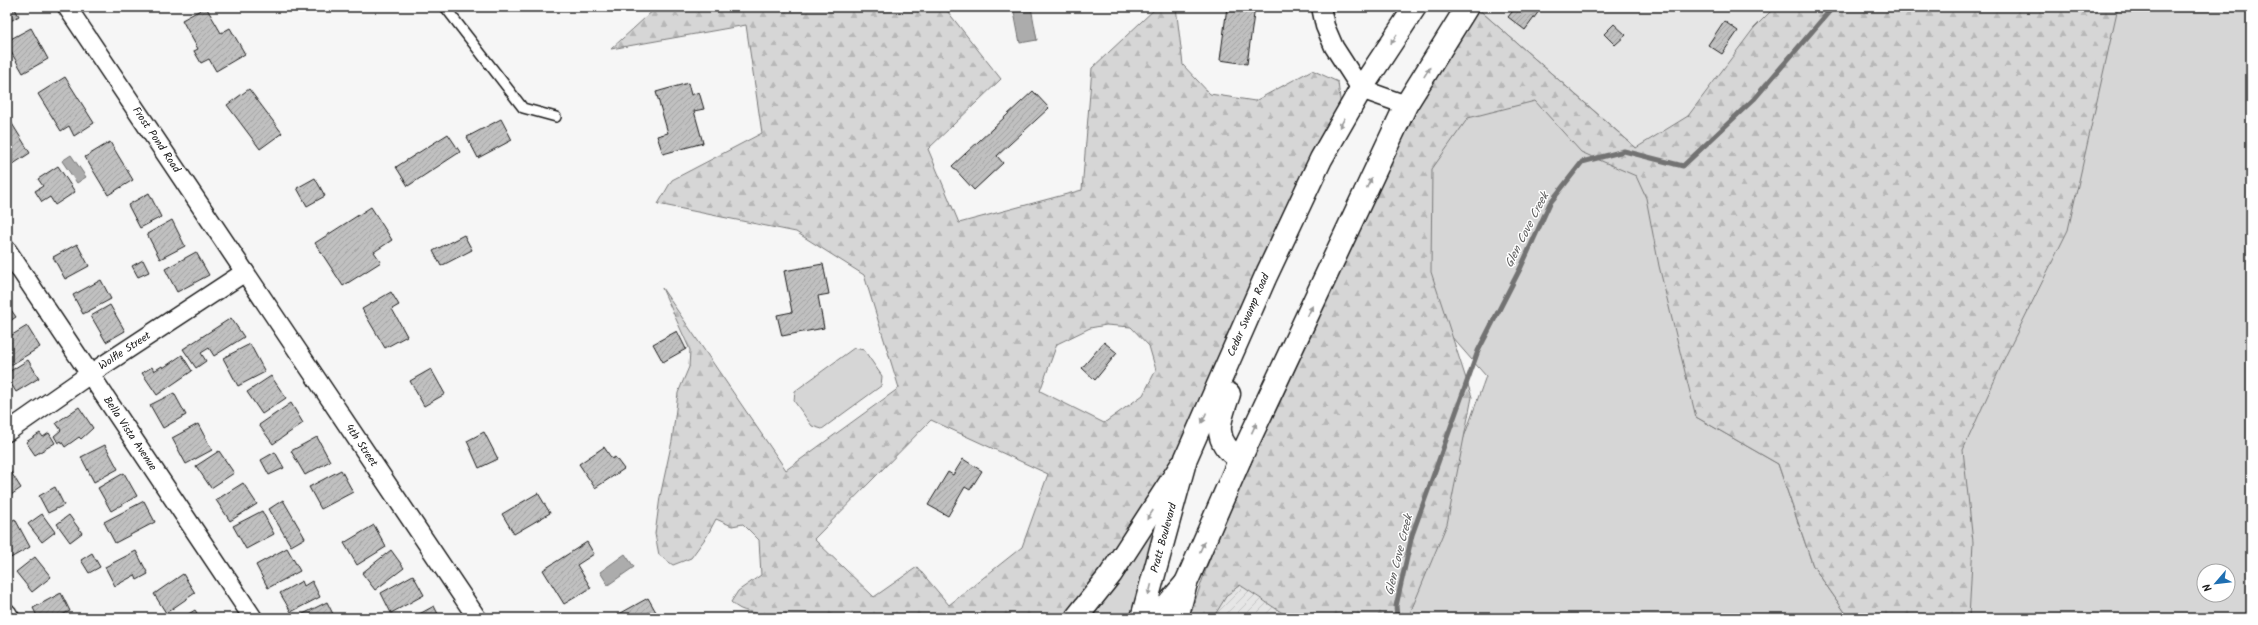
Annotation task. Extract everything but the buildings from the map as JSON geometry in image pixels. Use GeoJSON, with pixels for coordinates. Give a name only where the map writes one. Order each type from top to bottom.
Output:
{"type":"FeatureCollection","features":[{"type":"Feature","properties":{"kind":"main road","name":"Cedar Swamp Road"},"geometry":{"type":"LineString","coordinates":[[1076,618],[1111,574],[1186,458],[1321,159],[1361,89],[1415,7]]}},
{"type":"Feature","properties":{"kind":"main road"},"geometry":{"type":"LineString","coordinates":[[1177,618],[1186,583],[1240,459],[1406,105],[1467,7]]}},
{"type":"Feature","properties":{"kind":"main road"},"geometry":{"type":"LineString","coordinates":[[1240,459],[1228,452],[1224,446],[1219,420],[1260,324],[1266,305],[1276,257]]}},
{"type":"Feature","properties":{"kind":"main road","name":"Pratt Boulevard"},"geometry":{"type":"LineString","coordinates":[[1142,618],[1186,458]]}},
{"type":"Feature","properties":{"kind":"main road"},"geometry":{"type":"LineString","coordinates":[[1156,618],[1186,583]]}},
{"type":"Feature","properties":{"kind":"street","name":"Frost Pond Road"},"geometry":{"type":"LineString","coordinates":[[67,7],[245,272]]}},
{"type":"Feature","properties":{"kind":"street"},"geometry":{"type":"LineString","coordinates":[[1321,7],[1325,26],[1334,48],[1361,89],[1406,105]]}},
{"type":"Feature","properties":{"kind":"street","name":"Bella Vista Avenue"},"geometry":{"type":"LineString","coordinates":[[7,250],[253,618]]}},
{"type":"Feature","properties":{"kind":"street","name":"Wolfle Street"},"geometry":{"type":"LineString","coordinates":[[7,432],[90,374],[245,272]]}},
{"type":"Feature","properties":{"kind":"street","name":"4th Street"},"geometry":{"type":"LineString","coordinates":[[245,272],[477,618]]}},
{"type":"Feature","properties":{"kind":"street"},"geometry":{"type":"LineString","coordinates":[[7,613],[10,618]]}},
{"type":"Feature","properties":{"kind":"lane"},"geometry":{"type":"LineString","coordinates":[[445,7],[523,108],[556,117]]}},
{"type":"Feature","properties":{"kind":"shaded area"},"geometry":{"type":"Polygon","coordinates":[[[1013,7],[1031,7],[1037,40],[1020,43],[1013,7]]]}},
{"type":"Feature","properties":{"kind":"shaded area"},"geometry":{"type":"Polygon","coordinates":[[[1476,7],[1775,7],[1754,28],[1688,116],[1636,148],[1476,7]]]}},
{"type":"Feature","properties":{"kind":"shaded area"},"geometry":{"type":"Polygon","coordinates":[[[71,155],[86,177],[77,183],[62,161],[71,155]]]}},
{"type":"Feature","properties":{"kind":"shaded area"},"geometry":{"type":"Polygon","coordinates":[[[625,554],[634,567],[608,585],[600,572],[625,554]]]}},
{"type":"Feature","properties":{"kind":"shaded area"},"geometry":{"type":"Polygon","coordinates":[[[1239,569],[1291,618],[1169,618],[1239,569]]]}},
{"type":"Feature","properties":{"kind":"green space"},"geometry":{"type":"Polygon","coordinates":[[[657,7],[944,7],[1001,79],[928,149],[959,223],[1082,190],[1092,68],[1157,7],[1176,7],[1183,65],[1210,94],[1255,101],[1312,70],[1338,82],[1341,108],[1186,456],[1072,618],[766,618],[740,609],[731,602],[738,591],[761,575],[759,540],[743,524],[732,526],[716,519],[707,536],[691,558],[673,565],[659,555],[655,534],[660,497],[672,441],[678,393],[689,367],[690,350],[662,288],[786,470],[899,388],[864,275],[796,232],[658,204],[672,180],[762,133],[746,25],[611,49],[657,7]],[[1106,325],[1090,328],[1057,344],[1040,391],[1104,423],[1143,395],[1156,370],[1149,346],[1131,327],[1106,325]],[[931,420],[814,539],[874,597],[917,567],[949,605],[1022,547],[1048,474],[931,420]]]}},
{"type":"Feature","properties":{"kind":"green space"},"geometry":{"type":"Polygon","coordinates":[[[1476,7],[1636,148],[1688,116],[1754,28],[1775,7],[2118,7],[2068,230],[2006,355],[1963,450],[1973,542],[1969,618],[1849,618],[1813,566],[1778,464],[1696,417],[1659,266],[1646,198],[1636,176],[1581,152],[1535,101],[1468,118],[1432,169],[1431,272],[1472,397],[1447,524],[1408,618],[1290,618],[1240,585],[1227,595],[1213,618],[1189,618],[1230,501],[1423,78],[1476,7]]]}},
{"type":"Feature","properties":{"kind":"green space"},"geometry":{"type":"Polygon","coordinates":[[[2081,7],[2251,7],[2251,618],[1956,618],[1934,437],[2081,7]]]}},
{"type":"Feature","properties":{"kind":"green space"},"geometry":{"type":"Polygon","coordinates":[[[1485,15],[1658,167],[1696,417],[1778,464],[1813,566],[1849,618],[1399,618],[1486,376],[1359,231],[1485,15]]]}},
{"type":"Feature","properties":{"kind":"green space"},"geometry":{"type":"Polygon","coordinates":[[[854,348],[864,350],[882,376],[881,386],[822,429],[812,426],[794,401],[795,391],[854,348]]]}},
{"type":"Feature","properties":{"kind":"green space"},"geometry":{"type":"Polygon","coordinates":[[[1186,456],[1146,618],[1072,618],[1186,456]]]}},
{"type":"Feature","properties":{"kind":"waterway","name":"Glen Cove Creek"},"geometry":{"type":"LineString","coordinates":[[1397,618],[1396,606],[1412,535],[1478,351],[1521,267],[1550,203],[1582,162],[1624,151],[1683,166],[1754,99],[1833,7]]}}]}
